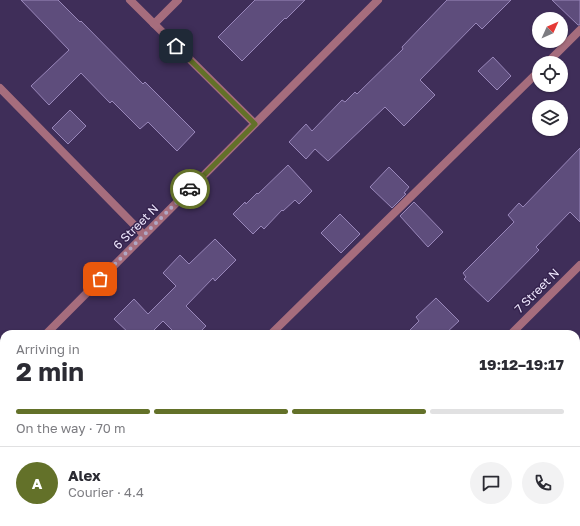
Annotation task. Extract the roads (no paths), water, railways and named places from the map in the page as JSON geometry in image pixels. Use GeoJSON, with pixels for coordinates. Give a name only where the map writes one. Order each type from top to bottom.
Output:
{"type":"FeatureCollection","features":[{"type":"Feature","properties":{"kind":"street"},"geometry":{"type":"LineString","coordinates":[[130,0],[255,124]]}},
{"type":"Feature","properties":{"kind":"street"},"geometry":{"type":"LineString","coordinates":[[154,24],[178,0]]}},
{"type":"Feature","properties":{"kind":"street","name":"6 Street N"},"geometry":{"type":"LineString","coordinates":[[50,330],[378,0]]}},
{"type":"Feature","properties":{"kind":"street"},"geometry":{"type":"LineString","coordinates":[[554,56],[580,30]]}},
{"type":"Feature","properties":{"kind":"street"},"geometry":{"type":"LineString","coordinates":[[275,330],[532,78]]}},
{"type":"Feature","properties":{"kind":"street"},"geometry":{"type":"LineString","coordinates":[[0,88],[144,235]]}},
{"type":"Feature","properties":{"kind":"street","name":"7 Street N"},"geometry":{"type":"LineString","coordinates":[[515,330],[580,266]]}}]}
